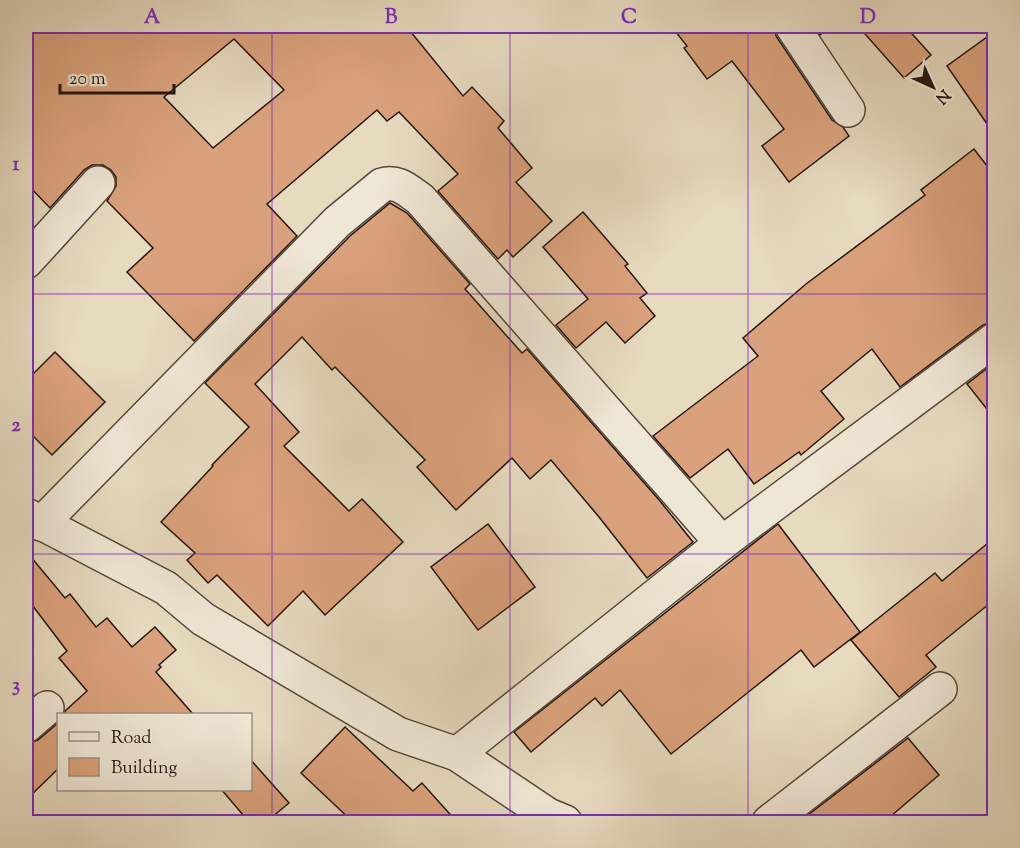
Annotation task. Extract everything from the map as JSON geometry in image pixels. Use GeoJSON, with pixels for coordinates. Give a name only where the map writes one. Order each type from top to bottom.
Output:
{"type":"FeatureCollection","features":[{"type":"Feature","properties":{"kind":"street"},"geometry":{"type":"LineString","coordinates":[[792,26],[848,110]]}},
{"type":"Feature","properties":{"kind":"street"},"geometry":{"type":"LineString","coordinates":[[565,822],[548,815],[457,754],[398,734],[203,619],[166,588],[33,519],[337,222],[382,185],[391,182],[402,186],[420,199],[722,543]]}},
{"type":"Feature","properties":{"kind":"street"},"geometry":{"type":"LineString","coordinates":[[26,262],[98,183]]}},
{"type":"Feature","properties":{"kind":"street"},"geometry":{"type":"LineString","coordinates":[[457,754],[722,543],[994,340]]}},
{"type":"Feature","properties":{"kind":"street"},"geometry":{"type":"LineString","coordinates":[[769,822],[940,689]]}},
{"type":"Feature","properties":{"kind":"building"},"geometry":{"type":"Polygon","coordinates":[[[26,26],[406,26],[463,96],[472,87],[504,121],[498,128],[532,168],[516,182],[552,221],[513,257],[507,250],[498,259],[438,191],[458,174],[399,112],[387,121],[377,110],[267,204],[297,236],[194,341],[127,272],[153,248],[107,201],[116,186],[116,177],[111,170],[103,165],[92,165],[84,170],[50,208],[26,183],[26,26]],[[234,39],[164,97],[213,148],[284,90],[234,39]]]}},
{"type":"Feature","properties":{"kind":"building"},"geometry":{"type":"Polygon","coordinates":[[[671,26],[774,26],[776,36],[832,120],[843,127],[849,136],[789,182],[762,146],[784,129],[732,61],[707,79],[684,48],[687,46],[671,26]]]}},
{"type":"Feature","properties":{"kind":"building"},"geometry":{"type":"Polygon","coordinates":[[[814,26],[831,26],[820,35],[814,26]]]}},
{"type":"Feature","properties":{"kind":"building"},"geometry":{"type":"Polygon","coordinates":[[[858,26],[905,26],[931,55],[904,78],[858,26]]]}},
{"type":"Feature","properties":{"kind":"building"},"geometry":{"type":"Polygon","coordinates":[[[994,32],[994,134],[947,66],[994,32]]]}},
{"type":"Feature","properties":{"kind":"building"},"geometry":{"type":"Polygon","coordinates":[[[974,149],[994,175],[994,322],[983,325],[900,387],[872,349],[821,391],[844,419],[801,455],[799,452],[754,484],[728,449],[690,478],[653,436],[758,356],[743,338],[806,284],[925,195],[921,190],[974,149]]]}},
{"type":"Feature","properties":{"kind":"building"},"geometry":{"type":"Polygon","coordinates":[[[390,203],[407,213],[470,284],[465,289],[522,353],[527,349],[693,542],[647,578],[551,460],[530,479],[512,458],[456,510],[417,467],[425,460],[335,367],[332,370],[302,337],[255,384],[299,432],[284,446],[349,511],[362,499],[403,542],[325,615],[303,591],[268,626],[217,575],[208,583],[187,560],[195,553],[161,522],[249,427],[205,383],[350,236],[390,203]]]}},
{"type":"Feature","properties":{"kind":"building"},"geometry":{"type":"Polygon","coordinates":[[[583,212],[628,264],[625,266],[647,293],[640,298],[655,316],[625,343],[606,322],[576,348],[556,325],[588,299],[543,247],[583,212]]]}},
{"type":"Feature","properties":{"kind":"building"},"geometry":{"type":"Polygon","coordinates":[[[55,352],[105,402],[52,455],[26,429],[26,381],[55,352]]]}},
{"type":"Feature","properties":{"kind":"building"},"geometry":{"type":"Polygon","coordinates":[[[994,363],[994,418],[967,384],[994,363]]]}},
{"type":"Feature","properties":{"kind":"building"},"geometry":{"type":"Polygon","coordinates":[[[488,524],[535,587],[478,630],[431,567],[488,524]]]}},
{"type":"Feature","properties":{"kind":"building"},"geometry":{"type":"Polygon","coordinates":[[[778,524],[860,632],[814,667],[801,650],[671,754],[620,690],[602,706],[595,698],[531,752],[514,732],[778,524]]]}},
{"type":"Feature","properties":{"kind":"building"},"geometry":{"type":"Polygon","coordinates":[[[994,538],[994,600],[926,655],[936,667],[899,697],[851,640],[935,573],[942,581],[994,538]]]}},
{"type":"Feature","properties":{"kind":"building"},"geometry":{"type":"Polygon","coordinates":[[[26,551],[65,598],[70,594],[96,627],[107,618],[132,647],[155,627],[176,650],[159,665],[161,667],[156,672],[192,713],[65,713],[87,691],[59,658],[67,651],[26,597],[26,551]]]}},
{"type":"Feature","properties":{"kind":"building"},"geometry":{"type":"Polygon","coordinates":[[[57,724],[57,770],[26,800],[26,744],[38,740],[57,724]]]}},
{"type":"Feature","properties":{"kind":"building"},"geometry":{"type":"Polygon","coordinates":[[[345,727],[413,791],[422,783],[457,822],[353,822],[301,773],[345,727]]]}},
{"type":"Feature","properties":{"kind":"building"},"geometry":{"type":"Polygon","coordinates":[[[908,738],[939,775],[884,822],[799,822],[908,738]]]}},
{"type":"Feature","properties":{"kind":"building"},"geometry":{"type":"Polygon","coordinates":[[[252,761],[289,803],[266,822],[249,822],[223,791],[252,791],[252,761]]]}}]}
